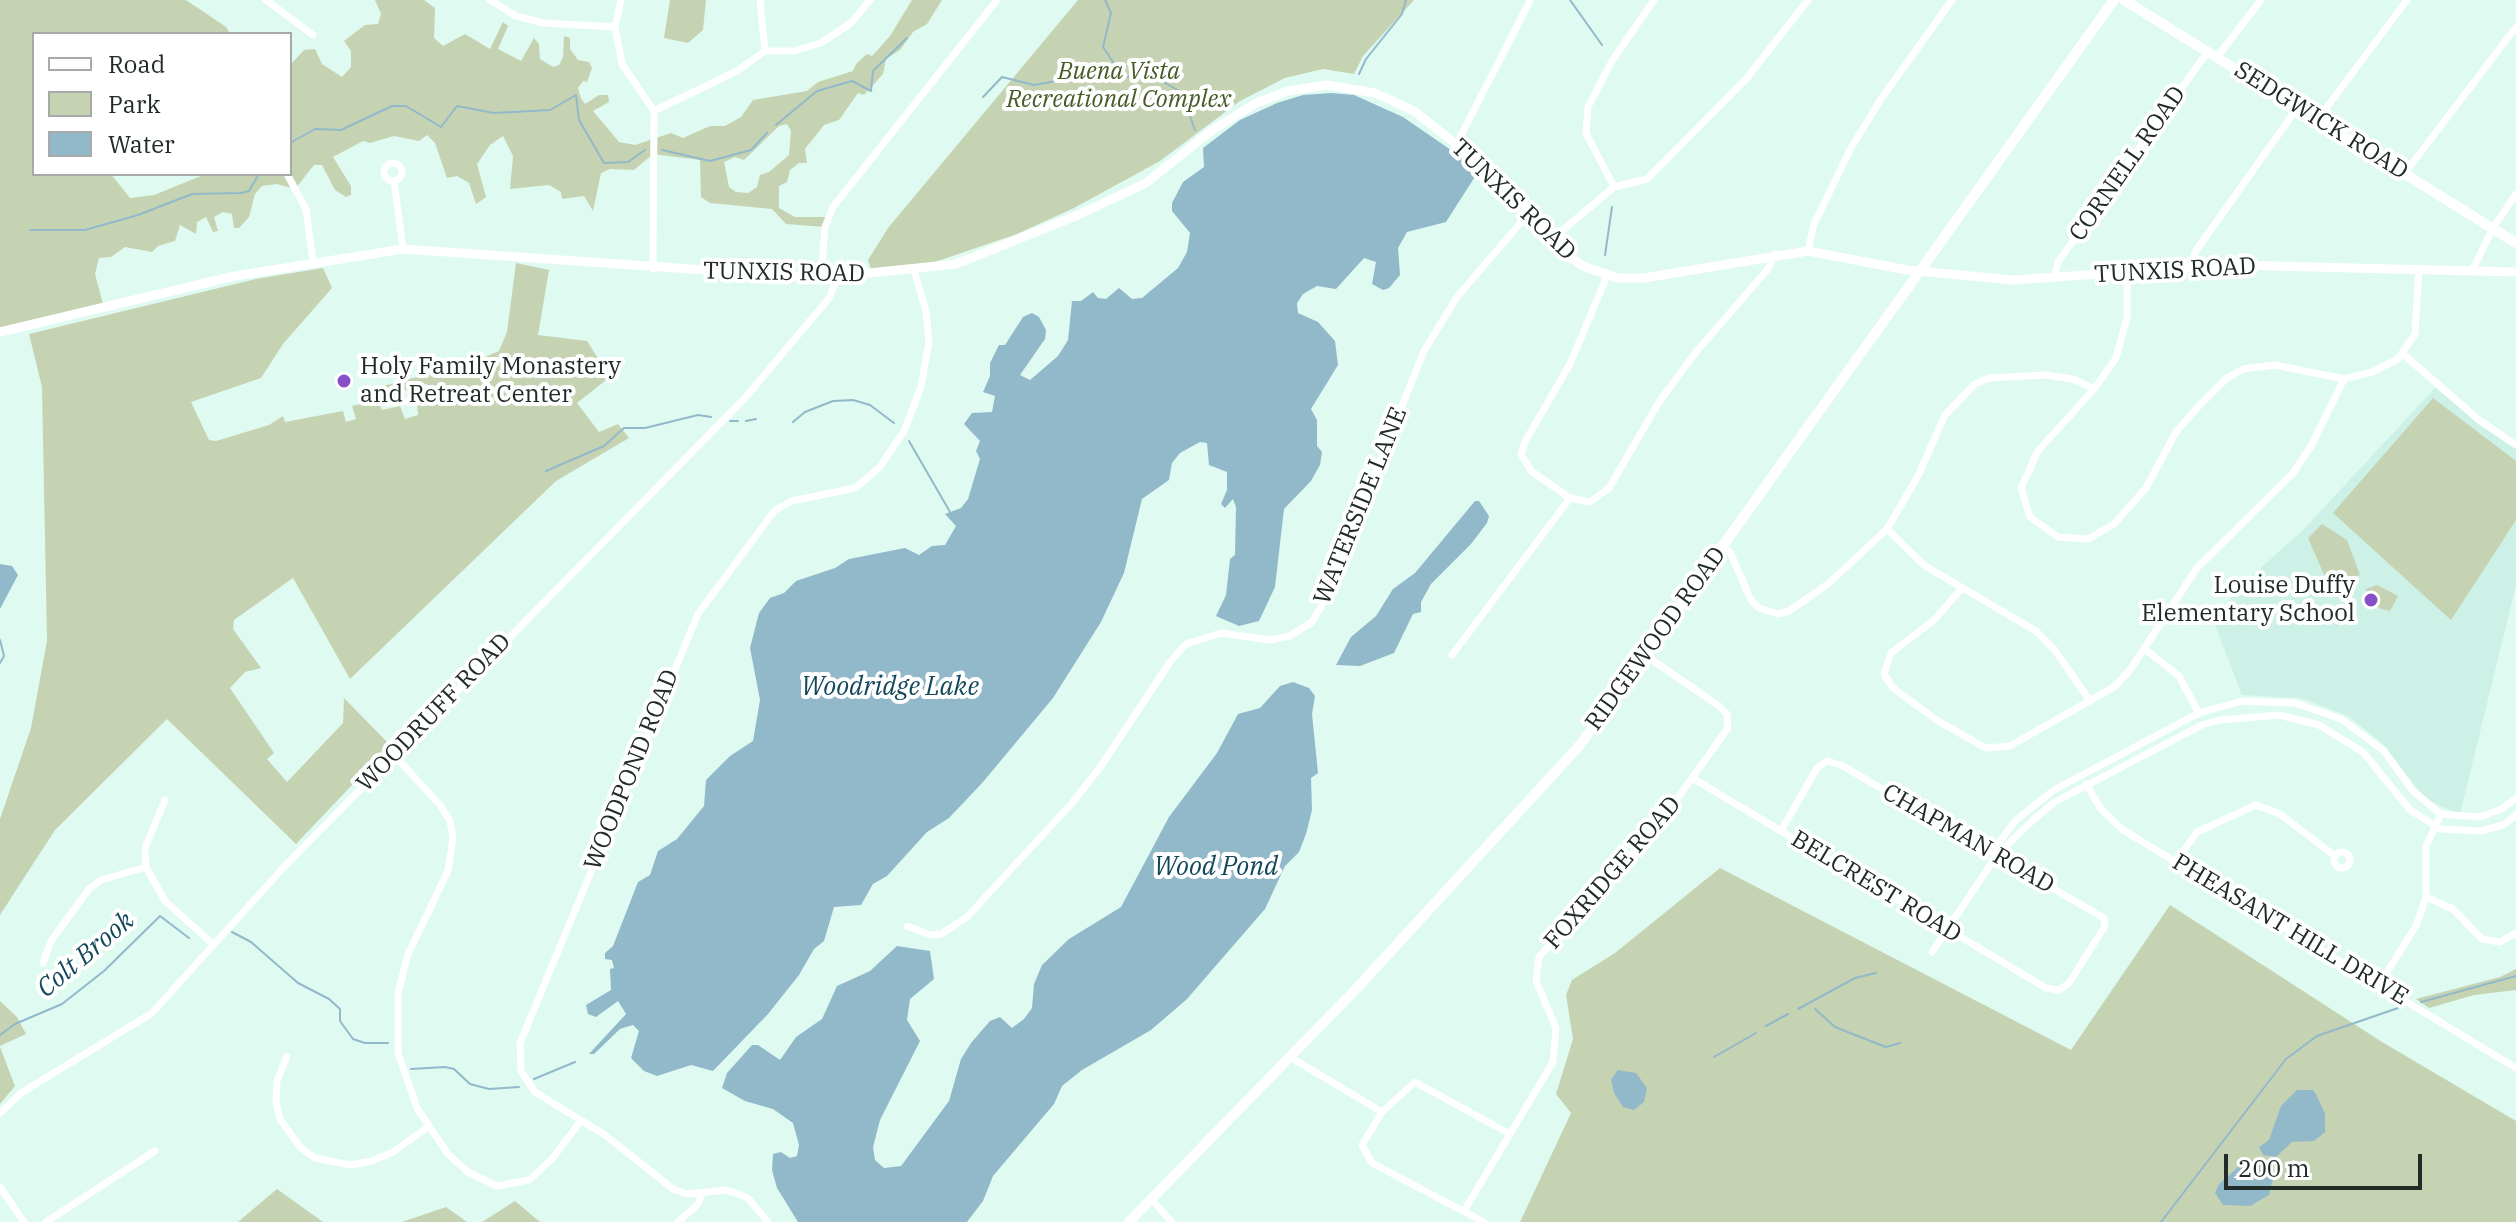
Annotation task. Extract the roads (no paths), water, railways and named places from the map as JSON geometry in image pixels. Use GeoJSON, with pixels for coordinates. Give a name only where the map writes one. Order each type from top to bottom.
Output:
{"type":"FeatureCollection","features":[{"type":"Feature","properties":{"kind":"main road","name":"RIDGEWOOD ROAD"},"geometry":{"type":"LineString","coordinates":[[1129,1222],[1290,1057],[1569,759],[2114,0]]}},
{"type":"Feature","properties":{"kind":"main road","name":"SEDGWICK ROAD"},"geometry":{"type":"LineString","coordinates":[[2124,0],[2516,243]]}},
{"type":"Feature","properties":{"kind":"street"},"geometry":{"type":"LineString","coordinates":[[266,0],[313,35]]}},
{"type":"Feature","properties":{"kind":"street"},"geometry":{"type":"LineString","coordinates":[[490,0],[506,12],[543,23],[615,27]]}},
{"type":"Feature","properties":{"kind":"street"},"geometry":{"type":"LineString","coordinates":[[621,0],[615,27],[624,69],[654,111],[653,269]]}},
{"type":"Feature","properties":{"kind":"street"},"geometry":{"type":"LineString","coordinates":[[760,0],[765,51]]}},
{"type":"Feature","properties":{"kind":"street"},"geometry":{"type":"LineString","coordinates":[[654,111],[737,71],[765,51],[794,51],[821,43],[851,23],[870,0]]}},
{"type":"Feature","properties":{"kind":"street"},"geometry":{"type":"LineString","coordinates":[[821,278],[825,227],[833,207],[997,0]]}},
{"type":"Feature","properties":{"kind":"street"},"geometry":{"type":"LineString","coordinates":[[1457,143],[1530,0],[1538,0]]}},
{"type":"Feature","properties":{"kind":"street"},"geometry":{"type":"LineString","coordinates":[[1614,187],[1586,133],[1588,107],[1612,61],[1654,0]]}},
{"type":"Feature","properties":{"kind":"street"},"geometry":{"type":"LineString","coordinates":[[1551,240],[1614,187],[1634,185],[1647,179],[1747,78],[1808,0]]}},
{"type":"Feature","properties":{"kind":"street"},"geometry":{"type":"LineString","coordinates":[[1808,251],[1814,224],[1851,148],[1881,99],[1952,0]]}},
{"type":"Feature","properties":{"kind":"street","name":"CORNELL ROAD"},"geometry":{"type":"LineString","coordinates":[[2054,278],[2058,262],[2212,54],[2261,0]]}},
{"type":"Feature","properties":{"kind":"street"},"geometry":{"type":"LineString","coordinates":[[2318,119],[2407,0]]}},
{"type":"Feature","properties":{"kind":"street"},"geometry":{"type":"LineString","coordinates":[[2405,173],[2516,27]]}},
{"type":"Feature","properties":{"kind":"street","name":"TUNXIS ROAD"},"geometry":{"type":"LineString","coordinates":[[0,332],[183,288],[313,261],[403,249],[653,269],[836,279],[914,270],[973,259],[1107,203],[1157,177],[1237,114],[1288,91],[1327,85],[1375,93],[1400,102],[1457,143],[1506,186],[1551,240],[1576,262],[1607,276],[1644,278],[1775,254],[1808,251],[1919,271],[1992,279],[2054,278],[2193,266],[2516,272]]}},
{"type":"Feature","properties":{"kind":"street"},"geometry":{"type":"LineString","coordinates":[[2193,266],[2195,252],[2298,107]]}},
{"type":"Feature","properties":{"kind":"street"},"geometry":{"type":"LineString","coordinates":[[288,176],[306,209],[313,261]]}},
{"type":"Feature","properties":{"kind":"street"},"geometry":{"type":"LineString","coordinates":[[394,181],[403,249]]}},
{"type":"Feature","properties":{"kind":"street"},"geometry":{"type":"LineString","coordinates":[[2472,271],[2493,228],[2516,194]]}},
{"type":"Feature","properties":{"kind":"street","name":"WATERSIDE LANE"},"geometry":{"type":"LineString","coordinates":[[907,926],[930,935],[941,934],[967,917],[1073,802],[1101,766],[1170,662],[1186,644],[1221,633],[1270,640],[1290,636],[1312,622],[1322,605],[1424,351],[1457,297],[1529,213]]}},
{"type":"Feature","properties":{"kind":"street"},"geometry":{"type":"LineString","coordinates":[[1607,276],[1581,341],[1521,454],[1531,471],[1570,498],[1590,502],[1609,488],[1659,402],[1696,352],[1768,269],[1775,254]]}},
{"type":"Feature","properties":{"kind":"street","name":"WOODPOND ROAD"},"geometry":{"type":"LineString","coordinates":[[768,1222],[748,1198],[727,1190],[702,1194],[673,1189],[630,1153],[535,1092],[521,1071],[520,1043],[698,614],[775,510],[792,501],[844,492],[864,482],[885,460],[904,431],[921,387],[929,341],[926,311],[914,270]]}},
{"type":"Feature","properties":{"kind":"street"},"geometry":{"type":"LineString","coordinates":[[2127,272],[2128,302],[2123,337],[2116,358],[2094,389],[2038,451],[2021,488],[2030,517],[2058,537],[2074,541],[2100,534],[2126,512],[2146,488],[2176,432],[2227,378],[2243,369],[2275,365],[2344,379],[2372,372],[2403,354],[2415,334],[2419,270]]}},
{"type":"Feature","properties":{"kind":"street","name":"WOODRUFF ROAD"},"geometry":{"type":"LineString","coordinates":[[0,1113],[21,1093],[152,1013],[393,754],[745,398],[830,297],[836,279]]}},
{"type":"Feature","properties":{"kind":"street"},"geometry":{"type":"LineString","coordinates":[[2403,354],[2479,420],[2516,445]]}},
{"type":"Feature","properties":{"kind":"street"},"geometry":{"type":"LineString","coordinates":[[1723,547],[1730,552],[1751,600],[1759,608],[1778,614],[1797,607],[1828,584],[1887,529],[1918,476],[1945,415],[1975,384],[2002,376],[2045,375],[2073,379],[2094,389]]}},
{"type":"Feature","properties":{"kind":"street"},"geometry":{"type":"LineString","coordinates":[[1962,588],[1934,620],[1891,653],[1884,674],[1893,688],[1938,721],[1993,749],[2010,746],[2114,687],[2146,650],[2197,568],[2293,473],[2311,446],[2344,379]]}},
{"type":"Feature","properties":{"kind":"street"},"geometry":{"type":"LineString","coordinates":[[1452,655],[1570,498]]}},
{"type":"Feature","properties":{"kind":"street"},"geometry":{"type":"LineString","coordinates":[[1887,529],[1925,566],[2036,631],[2054,649],[2090,701]]}},
{"type":"Feature","properties":{"kind":"street"},"geometry":{"type":"LineString","coordinates":[[2146,650],[2179,676],[2202,725]]}},
{"type":"Feature","properties":{"kind":"street","name":"FOXRIDGE ROAD"},"geometry":{"type":"LineString","coordinates":[[1464,1211],[1553,1062],[1556,1047],[1552,1013],[1536,981],[1539,957],[1659,824],[1728,728],[1727,714],[1645,655]]}},
{"type":"Feature","properties":{"kind":"street"},"geometry":{"type":"LineString","coordinates":[[1997,855],[1997,845],[2032,805],[2082,775],[2224,703],[2263,700],[2295,703],[2331,714],[2374,742],[2413,791],[2441,814],[2480,817],[2502,809],[2516,798]]}},
{"type":"Feature","properties":{"kind":"street"},"geometry":{"type":"LineString","coordinates":[[1932,952],[1997,855],[2055,802],[2202,725],[2259,714],[2300,718],[2319,725],[2363,752],[2410,810],[2433,826],[2473,832],[2503,825],[2516,815]]}},
{"type":"Feature","properties":{"kind":"street"},"geometry":{"type":"LineString","coordinates":[[393,754],[440,805],[450,821],[453,838],[448,871],[408,954],[398,993],[398,1053],[406,1082],[428,1127],[468,1172],[497,1186],[529,1180],[542,1170],[580,1122]]}},
{"type":"Feature","properties":{"kind":"street","name":"CHAPMAN ROAD"},"geometry":{"type":"LineString","coordinates":[[1781,831],[1817,768],[1827,761],[1841,765],[2104,918],[2102,932],[2069,983],[2059,990]]}},
{"type":"Feature","properties":{"kind":"street","name":"PHEASANT HILL DRIVE"},"geometry":{"type":"LineString","coordinates":[[2082,775],[2110,820],[2516,1068]]}},
{"type":"Feature","properties":{"kind":"street","name":"BELCREST ROAD"},"geometry":{"type":"LineString","coordinates":[[1694,779],[2046,988],[2059,990]]}},
{"type":"Feature","properties":{"kind":"street"},"geometry":{"type":"LineString","coordinates":[[165,800],[145,848],[146,867],[165,901],[214,945]]}},
{"type":"Feature","properties":{"kind":"street"},"geometry":{"type":"LineString","coordinates":[[2176,861],[2197,832],[2256,805],[2280,814],[2335,856]]}},
{"type":"Feature","properties":{"kind":"street"},"geometry":{"type":"LineString","coordinates":[[2379,985],[2416,926],[2426,897],[2424,855],[2433,826],[2441,814]]}},
{"type":"Feature","properties":{"kind":"street"},"geometry":{"type":"LineString","coordinates":[[43,963],[51,941],[89,889],[101,880],[146,867]]}},
{"type":"Feature","properties":{"kind":"street"},"geometry":{"type":"LineString","coordinates":[[2426,897],[2448,906],[2482,939],[2500,942],[2516,933]]}},
{"type":"Feature","properties":{"kind":"street"},"geometry":{"type":"LineString","coordinates":[[287,1056],[277,1081],[276,1102],[280,1119],[301,1148],[315,1158],[350,1165],[372,1161],[393,1152],[428,1127]]}},
{"type":"Feature","properties":{"kind":"street"},"geometry":{"type":"LineString","coordinates":[[1290,1057],[1382,1112]]}},
{"type":"Feature","properties":{"kind":"street"},"geometry":{"type":"LineString","coordinates":[[1484,1222],[1372,1163],[1362,1145],[1382,1112],[1415,1082],[1508,1133]]}},
{"type":"Feature","properties":{"kind":"street"},"geometry":{"type":"LineString","coordinates":[[46,1222],[155,1151]]}},
{"type":"Feature","properties":{"kind":"street"},"geometry":{"type":"LineString","coordinates":[[0,1187],[24,1222]]}},
{"type":"Feature","properties":{"kind":"street"},"geometry":{"type":"LineString","coordinates":[[678,1222],[698,1204],[702,1194]]}},
{"type":"Feature","properties":{"kind":"street"},"geometry":{"type":"LineString","coordinates":[[1151,1199],[1172,1222]]}},
{"type":"Feature","properties":{"kind":"water","name":"Woodridge Lake"},"geometry":{"type":"Polygon","coordinates":[[[1303,95],[1354,95],[1403,117],[1464,159],[1476,175],[1446,222],[1407,232],[1398,248],[1400,275],[1389,288],[1383,290],[1372,284],[1376,262],[1364,258],[1336,289],[1317,286],[1303,294],[1297,303],[1298,313],[1318,322],[1335,341],[1338,365],[1311,409],[1317,420],[1317,446],[1322,452],[1320,465],[1311,481],[1284,509],[1275,587],[1259,621],[1239,626],[1216,616],[1226,595],[1230,559],[1235,555],[1236,507],[1233,499],[1225,508],[1221,504],[1227,490],[1227,472],[1209,465],[1207,443],[1200,442],[1180,453],[1172,463],[1169,480],[1142,499],[1124,573],[1101,622],[1053,698],[983,782],[949,818],[927,832],[887,876],[873,884],[861,905],[834,907],[824,941],[814,949],[799,975],[768,1014],[713,1071],[691,1065],[657,1076],[644,1071],[631,1058],[639,1031],[633,1025],[620,1029],[594,1054],[589,1054],[626,1014],[618,1001],[596,1017],[588,1014],[586,1005],[611,990],[610,969],[614,968],[612,960],[605,959],[605,953],[613,946],[638,882],[650,875],[658,851],[677,839],[704,806],[706,780],[730,756],[753,741],[760,700],[750,648],[759,613],[770,598],[784,593],[796,581],[835,568],[849,559],[905,548],[919,555],[932,546],[945,545],[956,526],[945,514],[961,508],[968,499],[980,459],[976,451],[980,441],[964,424],[972,413],[992,412],[995,396],[983,392],[990,376],[990,363],[999,345],[1005,345],[1023,317],[1032,313],[1039,317],[1046,330],[1045,339],[1020,375],[1030,380],[1058,356],[1068,340],[1072,301],[1081,301],[1093,292],[1098,298],[1106,299],[1119,288],[1132,299],[1142,298],[1178,268],[1187,252],[1190,233],[1172,211],[1172,203],[1183,182],[1204,167],[1203,148],[1240,120],[1277,103],[1303,95]]]}},
{"type":"Feature","properties":{"kind":"water"},"geometry":{"type":"Polygon","coordinates":[[[1475,501],[1479,501],[1489,516],[1487,523],[1471,544],[1431,584],[1421,602],[1421,612],[1413,614],[1394,653],[1360,666],[1336,665],[1351,637],[1376,616],[1393,589],[1415,573],[1475,501]]]}},
{"type":"Feature","properties":{"kind":"water"},"geometry":{"type":"Polygon","coordinates":[[[0,564],[12,566],[18,575],[0,609],[0,564]]]}},
{"type":"Feature","properties":{"kind":"water","name":"Wood Pond"},"geometry":{"type":"Polygon","coordinates":[[[1293,682],[1309,688],[1315,696],[1312,714],[1318,773],[1311,778],[1312,810],[1306,834],[1299,852],[1285,866],[1265,909],[1187,999],[1151,1030],[1082,1070],[1062,1086],[1054,1104],[993,1176],[983,1201],[967,1222],[798,1222],[777,1188],[772,1170],[773,1154],[781,1152],[790,1158],[797,1156],[799,1145],[793,1123],[773,1109],[745,1101],[722,1088],[727,1073],[752,1045],[758,1045],[780,1060],[796,1037],[822,1019],[837,986],[870,971],[897,946],[930,951],[934,979],[910,999],[907,1020],[920,1041],[880,1120],[873,1147],[875,1160],[884,1168],[901,1166],[949,1101],[961,1059],[971,1043],[990,1021],[1000,1017],[1012,1028],[1024,1019],[1032,1008],[1034,984],[1042,965],[1069,939],[1121,907],[1169,817],[1217,753],[1238,714],[1260,708],[1280,686],[1293,682]]]}},
{"type":"Feature","properties":{"kind":"water"},"geometry":{"type":"Polygon","coordinates":[[[1618,1070],[1636,1073],[1647,1088],[1644,1102],[1634,1110],[1623,1107],[1614,1093],[1611,1080],[1618,1070]]]}},
{"type":"Feature","properties":{"kind":"water"},"geometry":{"type":"Polygon","coordinates":[[[2297,1090],[2313,1090],[2316,1094],[2325,1114],[2325,1132],[2314,1141],[2292,1142],[2276,1157],[2263,1155],[2259,1147],[2269,1140],[2281,1106],[2297,1090]]]}},
{"type":"Feature","properties":{"kind":"water"},"geometry":{"type":"Polygon","coordinates":[[[2258,1159],[2270,1168],[2273,1179],[2269,1195],[2250,1206],[2223,1205],[2215,1193],[2219,1184],[2245,1161],[2258,1159]]]}},
{"type":"Feature","properties":{"kind":"waterway"},"geometry":{"type":"LineString","coordinates":[[1105,0],[1111,13],[1103,47],[1121,74]]}},
{"type":"Feature","properties":{"kind":"waterway"},"geometry":{"type":"LineString","coordinates":[[1359,74],[1366,59],[1402,14],[1406,0]]}},
{"type":"Feature","properties":{"kind":"waterway"},"geometry":{"type":"LineString","coordinates":[[1570,0],[1602,45]]}},
{"type":"Feature","properties":{"kind":"waterway"},"geometry":{"type":"LineString","coordinates":[[776,125],[817,91],[852,81],[871,91],[873,71],[907,38]]}},
{"type":"Feature","properties":{"kind":"waterway"},"geometry":{"type":"LineString","coordinates":[[983,97],[1002,77],[1034,85],[1084,76],[1155,77],[1181,92],[1195,130]]}},
{"type":"Feature","properties":{"kind":"waterway"},"geometry":{"type":"LineString","coordinates":[[292,142],[315,129],[341,130],[392,106],[406,106],[441,127],[457,106],[494,113],[550,110],[576,95],[579,120],[604,163],[628,162],[645,150]]}},
{"type":"Feature","properties":{"kind":"waterway"},"geometry":{"type":"LineString","coordinates":[[662,150],[710,161],[751,150],[767,133]]}},
{"type":"Feature","properties":{"kind":"waterway"},"geometry":{"type":"LineString","coordinates":[[30,230],[85,230],[138,215],[192,194],[249,191],[258,176]]}},
{"type":"Feature","properties":{"kind":"waterway"},"geometry":{"type":"LineString","coordinates":[[1605,255],[1612,207]]}},
{"type":"Feature","properties":{"kind":"waterway"},"geometry":{"type":"LineString","coordinates":[[793,422],[805,412],[833,401],[853,400],[870,405],[894,423]]}},
{"type":"Feature","properties":{"kind":"waterway"},"geometry":{"type":"LineString","coordinates":[[546,471],[604,446],[624,428],[645,428],[698,415],[711,417]]}},
{"type":"Feature","properties":{"kind":"waterway"},"geometry":{"type":"LineString","coordinates":[[746,421],[756,419]]}},
{"type":"Feature","properties":{"kind":"waterway"},"geometry":{"type":"LineString","coordinates":[[730,421],[738,421]]}},
{"type":"Feature","properties":{"kind":"waterway"},"geometry":{"type":"LineString","coordinates":[[909,441],[950,512]]}},
{"type":"Feature","properties":{"kind":"waterway"},"geometry":{"type":"LineString","coordinates":[[0,640],[4,656],[0,663]]}},
{"type":"Feature","properties":{"kind":"waterway","name":"Colt Brook"},"geometry":{"type":"LineString","coordinates":[[0,1035],[15,1024],[62,1004],[104,971],[160,916],[189,938]]}},
{"type":"Feature","properties":{"kind":"waterway","name":"Colt Brook"},"geometry":{"type":"LineString","coordinates":[[232,932],[251,942],[298,983],[329,999],[340,1009],[340,1021],[353,1039],[365,1043],[388,1043]]}},
{"type":"Feature","properties":{"kind":"waterway"},"geometry":{"type":"LineString","coordinates":[[1798,1009],[1855,978],[1876,973]]}},
{"type":"Feature","properties":{"kind":"waterway"},"geometry":{"type":"LineString","coordinates":[[2421,1002],[2516,976]]}},
{"type":"Feature","properties":{"kind":"waterway"},"geometry":{"type":"LineString","coordinates":[[2161,1222],[2286,1059],[2317,1036],[2398,1008]]}},
{"type":"Feature","properties":{"kind":"waterway"},"geometry":{"type":"LineString","coordinates":[[1815,1009],[1835,1027],[1886,1047],[1900,1043]]}},
{"type":"Feature","properties":{"kind":"waterway"},"geometry":{"type":"LineString","coordinates":[[1766,1026],[1788,1014]]}},
{"type":"Feature","properties":{"kind":"waterway"},"geometry":{"type":"LineString","coordinates":[[1714,1057],[1756,1033]]}},
{"type":"Feature","properties":{"kind":"waterway","name":"Colt Brook"},"geometry":{"type":"LineString","coordinates":[[534,1079],[575,1062]]}},
{"type":"Feature","properties":{"kind":"waterway","name":"Colt Brook"},"geometry":{"type":"LineString","coordinates":[[411,1069],[445,1067],[454,1069],[470,1084],[489,1089],[519,1087]]}},
{"type":"Feature","properties":{"kind":"place","name":"Holy Family Monastery and Retreat Center"},"geometry":{"type":"Point","coordinates":[344,381]}},
{"type":"Feature","properties":{"kind":"place","name":"Louise Duffy Elementary School"},"geometry":{"type":"Point","coordinates":[2371,600]}},
{"type":"Feature","properties":{"kind":"park label","name":"Buena Vista Recreational Complex"},"geometry":{"type":"Point","coordinates":[1119,86]}}]}
